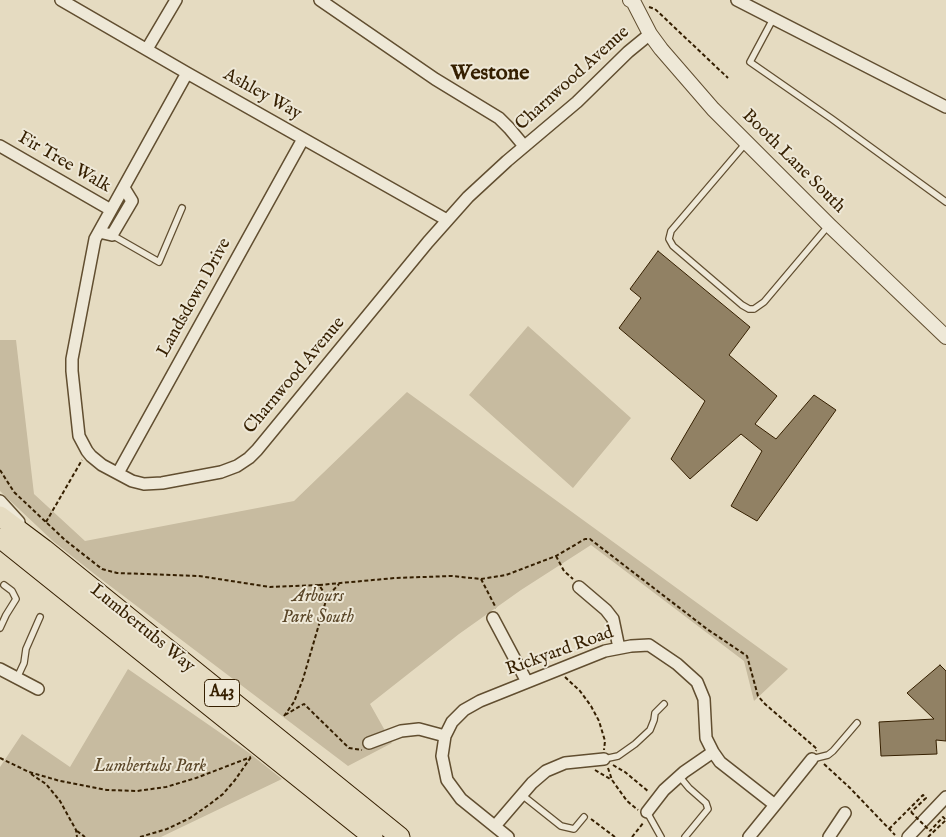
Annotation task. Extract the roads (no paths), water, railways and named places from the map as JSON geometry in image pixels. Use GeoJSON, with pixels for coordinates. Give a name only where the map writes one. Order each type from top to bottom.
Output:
{"type":"FeatureCollection","features":[{"type":"Feature","properties":{"kind":"highway","name":"Lumbertubs Way"},"geometry":{"type":"LineString","coordinates":[[0,516],[44,549],[400,837]]}},
{"type":"Feature","properties":{"kind":"highway","name":"Lumbertubs Way"},"geometry":{"type":"LineString","coordinates":[[0,538],[373,837]]}},
{"type":"Feature","properties":{"kind":"street","name":"Ashley Way"},"geometry":{"type":"LineString","coordinates":[[61,0],[447,220]]}},
{"type":"Feature","properties":{"kind":"street"},"geometry":{"type":"LineString","coordinates":[[147,49],[176,0]]}},
{"type":"Feature","properties":{"kind":"street"},"geometry":{"type":"LineString","coordinates":[[320,0],[435,80],[499,118],[524,146]]}},
{"type":"Feature","properties":{"kind":"street","name":"Booth Lane South"},"geometry":{"type":"LineString","coordinates":[[633,0],[650,34],[676,68],[713,109],[829,225],[946,337]]}},
{"type":"Feature","properties":{"kind":"street"},"geometry":{"type":"LineString","coordinates":[[737,0],[946,107]]}},
{"type":"Feature","properties":{"kind":"street","name":"Charnwood Avenue"},"geometry":{"type":"LineString","coordinates":[[98,232],[72,359],[79,436],[87,452],[96,460],[138,483],[152,484],[230,470],[243,463],[257,450],[447,220],[482,183],[577,102],[628,52],[650,34]]}},
{"type":"Feature","properties":{"kind":"street"},"geometry":{"type":"LineString","coordinates":[[124,188],[132,201],[112,235],[98,232],[187,73]]}},
{"type":"Feature","properties":{"kind":"street","name":"Landsdown Drive"},"geometry":{"type":"LineString","coordinates":[[118,473],[303,139]]}},
{"type":"Feature","properties":{"kind":"street","name":"Fir Tree Walk"},"geometry":{"type":"LineString","coordinates":[[0,146],[111,210]]}},
{"type":"Feature","properties":{"kind":"street"},"geometry":{"type":"LineString","coordinates":[[0,501],[44,549]]}},
{"type":"Feature","properties":{"kind":"street"},"geometry":{"type":"LineString","coordinates":[[579,587],[614,619],[619,648]]}},
{"type":"Feature","properties":{"kind":"street"},"geometry":{"type":"LineString","coordinates":[[493,618],[527,682]]}},
{"type":"Feature","properties":{"kind":"street","name":"Rickyard Road"},"geometry":{"type":"LineString","coordinates":[[508,837],[461,798],[447,780],[442,756],[445,736],[452,722],[464,710],[480,701],[605,651],[631,646],[649,645],[678,664],[697,682],[704,699],[706,738],[713,752],[720,762],[775,806]]}},
{"type":"Feature","properties":{"kind":"street"},"geometry":{"type":"LineString","coordinates":[[0,669],[38,689]]}},
{"type":"Feature","properties":{"kind":"street"},"geometry":{"type":"LineString","coordinates":[[369,743],[401,731],[419,729],[445,736]]}},
{"type":"Feature","properties":{"kind":"street"},"geometry":{"type":"LineString","coordinates":[[646,812],[664,790],[679,776],[713,752]]}},
{"type":"Feature","properties":{"kind":"street"},"geometry":{"type":"LineString","coordinates":[[496,826],[532,783],[546,771],[566,763],[604,759]]}},
{"type":"Feature","properties":{"kind":"street"},"geometry":{"type":"LineString","coordinates":[[749,837],[812,759]]}},
{"type":"Feature","properties":{"kind":"street"},"geometry":{"type":"LineString","coordinates":[[908,837],[946,797]]}},
{"type":"Feature","properties":{"kind":"street"},"geometry":{"type":"LineString","coordinates":[[829,837],[845,813]]}},
{"type":"Feature","properties":{"kind":"lane"},"geometry":{"type":"LineString","coordinates":[[773,19],[750,62],[946,202]]}},
{"type":"Feature","properties":{"kind":"lane"},"geometry":{"type":"LineString","coordinates":[[746,143],[671,231],[669,239],[673,246],[742,305],[749,309],[754,309],[764,302],[829,225]]}},
{"type":"Feature","properties":{"kind":"lane"},"geometry":{"type":"LineString","coordinates":[[112,235],[159,262],[182,208]]}},
{"type":"Feature","properties":{"kind":"lane"},"geometry":{"type":"LineString","coordinates":[[0,628],[16,599],[12,591],[4,585]]}},
{"type":"Feature","properties":{"kind":"lane"},"geometry":{"type":"LineString","coordinates":[[17,678],[24,663],[26,649],[40,617]]}},
{"type":"Feature","properties":{"kind":"lane"},"geometry":{"type":"LineString","coordinates":[[604,759],[618,756],[635,744],[650,730],[655,713],[664,704]]}},
{"type":"Feature","properties":{"kind":"lane"},"geometry":{"type":"LineString","coordinates":[[812,759],[828,755],[857,723]]}},
{"type":"Feature","properties":{"kind":"lane"},"geometry":{"type":"LineString","coordinates":[[679,776],[706,803],[708,809],[685,837]]}},
{"type":"Feature","properties":{"kind":"lane"},"geometry":{"type":"LineString","coordinates":[[522,795],[561,826],[574,829],[584,817]]}},
{"type":"Feature","properties":{"kind":"lane"},"geometry":{"type":"LineString","coordinates":[[646,812],[662,837]]}},
{"type":"Feature","properties":{"kind":"district","name":"Westone"},"geometry":{"type":"Point","coordinates":[490,74]}},
{"type":"Feature","properties":{"kind":"park label","name":"Arbours Park South"},"geometry":{"type":"Point","coordinates":[318,607]}},
{"type":"Feature","properties":{"kind":"park label","name":"Lumbertubs Park"},"geometry":{"type":"Point","coordinates":[150,767]}}]}
